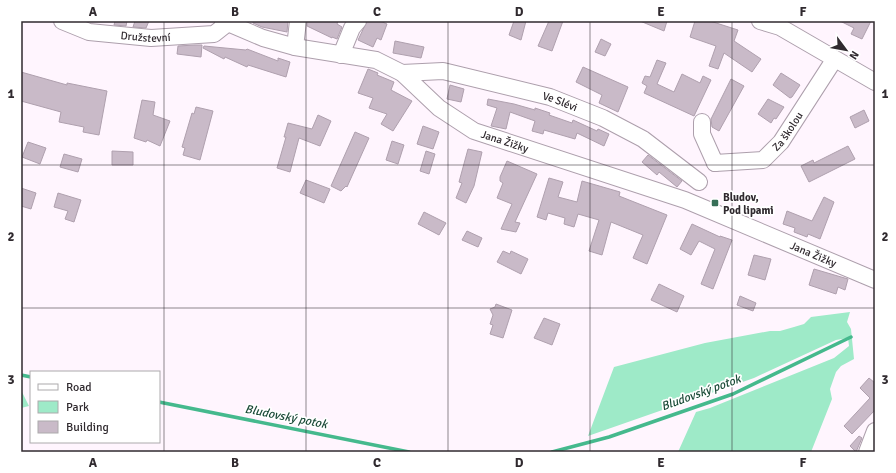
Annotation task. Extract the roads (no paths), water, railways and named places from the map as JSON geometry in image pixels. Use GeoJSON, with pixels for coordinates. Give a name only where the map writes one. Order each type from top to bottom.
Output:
{"type":"FeatureCollection","features":[{"type":"Feature","properties":{"kind":"street","name":"Družstevní"},"geometry":{"type":"LineString","coordinates":[[62,21],[89,32],[151,38],[214,34],[226,22]]}},
{"type":"Feature","properties":{"kind":"street"},"geometry":{"type":"LineString","coordinates":[[294,47],[298,21]]}},
{"type":"Feature","properties":{"kind":"street"},"geometry":{"type":"LineString","coordinates":[[341,55],[352,28],[358,21]]}},
{"type":"Feature","properties":{"kind":"street"},"geometry":{"type":"LineString","coordinates":[[760,21],[780,27],[834,60],[875,82]]}},
{"type":"Feature","properties":{"kind":"street","name":"Jana Žižky"},"geometry":{"type":"LineString","coordinates":[[226,22],[263,38],[294,47],[376,60],[402,73],[440,108],[474,131],[685,200],[875,280]]}},
{"type":"Feature","properties":{"kind":"street","name":"Za školou"},"geometry":{"type":"LineString","coordinates":[[715,163],[763,160],[781,142],[834,60]]}},
{"type":"Feature","properties":{"kind":"street","name":"Ve Slévi"},"geometry":{"type":"LineString","coordinates":[[402,73],[444,71],[550,98],[603,118],[644,139],[699,182]]}},
{"type":"Feature","properties":{"kind":"street"},"geometry":{"type":"LineString","coordinates":[[685,200],[715,163],[702,134],[702,122]]}},
{"type":"Feature","properties":{"kind":"street"},"geometry":{"type":"LineString","coordinates":[[866,452],[875,431]]}},
{"type":"Feature","properties":{"kind":"waterway","name":"Bludovský potok"},"geometry":{"type":"LineString","coordinates":[[552,452],[609,437],[733,394],[851,337]]}},
{"type":"Feature","properties":{"kind":"waterway","name":"Bludovský potok"},"geometry":{"type":"LineString","coordinates":[[21,375],[30,377]]}},
{"type":"Feature","properties":{"kind":"waterway","name":"Bludovský potok"},"geometry":{"type":"LineString","coordinates":[[160,402],[409,452]]}},
{"type":"Feature","properties":{"kind":"place","name":"Bludov, Pod lipami"},"geometry":{"type":"Point","coordinates":[715,203]}}]}
